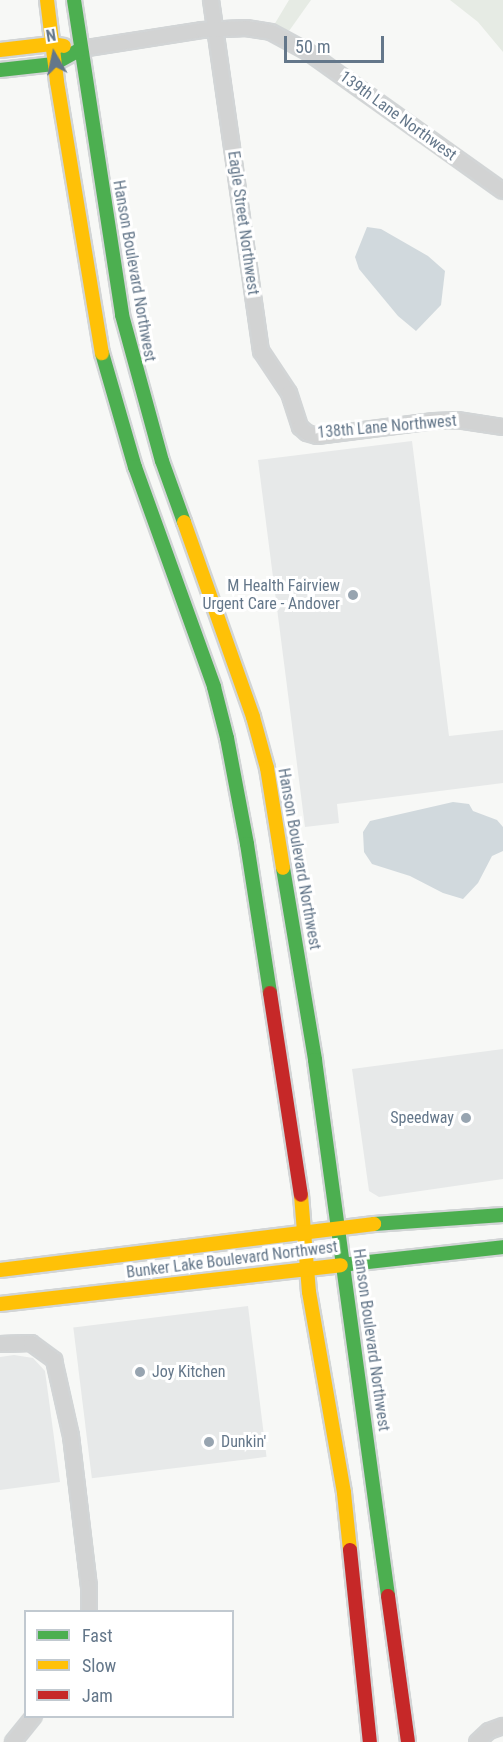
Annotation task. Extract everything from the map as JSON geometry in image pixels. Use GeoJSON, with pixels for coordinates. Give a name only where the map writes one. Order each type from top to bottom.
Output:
{"type":"FeatureCollection","features":[{"type":"Feature","properties":{"kind":"main road"},"geometry":{"type":"LineString","coordinates":[[47,0],[54,64],[104,363],[135,467],[214,687],[228,738],[247,844],[305,1232],[306,1268],[344,1493],[370,1742]]}},
{"type":"Feature","properties":{"kind":"main road","name":"Hanson Boulevard Northwest"},"geometry":{"type":"LineString","coordinates":[[74,0],[122,315],[136,373],[162,461],[253,717],[267,768],[315,1060],[408,1742]]}},
{"type":"Feature","properties":{"kind":"main road"},"geometry":{"type":"LineString","coordinates":[[0,50],[52,44],[81,49]]}},
{"type":"Feature","properties":{"kind":"main road"},"geometry":{"type":"LineString","coordinates":[[0,70],[54,64],[81,49]]}},
{"type":"Feature","properties":{"kind":"main road","name":"Bunker Lake Boulevard Northwest"},"geometry":{"type":"LineString","coordinates":[[0,1270],[339,1227],[503,1215]]}},
{"type":"Feature","properties":{"kind":"main road","name":"Bunker Lake Boulevard Northwest"},"geometry":{"type":"LineString","coordinates":[[0,1304],[343,1263],[503,1247]]}},
{"type":"Feature","properties":{"kind":"street","name":"Eagle Street Northwest"},"geometry":{"type":"LineString","coordinates":[[211,0],[261,351],[289,393],[296,420],[307,433]]}},
{"type":"Feature","properties":{"kind":"street","name":"139th Lane Northwest"},"geometry":{"type":"LineString","coordinates":[[81,49],[246,27],[272,32],[308,51],[503,190]]}},
{"type":"Feature","properties":{"kind":"street","name":"138th Lane Northwest"},"geometry":{"type":"LineString","coordinates":[[307,433],[317,436],[458,420],[503,427]]}},
{"type":"Feature","properties":{"kind":"street"},"geometry":{"type":"LineString","coordinates":[[0,1344],[32,1343],[54,1360],[71,1436],[89,1587],[89,1610]]}},
{"type":"Feature","properties":{"kind":"street"},"geometry":{"type":"LineString","coordinates":[[13,1742],[32,1718]]}},
{"type":"Feature","properties":{"kind":"street"},"geometry":{"type":"LineString","coordinates":[[477,1742],[489,1731],[503,1726]]}},
{"type":"Feature","properties":{"kind":"shaded area"},"geometry":{"type":"Polygon","coordinates":[[[289,0],[311,0],[289,31],[274,25],[289,0]]]}},
{"type":"Feature","properties":{"kind":"shaded area"},"geometry":{"type":"Polygon","coordinates":[[[450,0],[503,0],[503,52],[478,22],[450,0]]]}},
{"type":"Feature","properties":{"kind":"shaded area"},"geometry":{"type":"Polygon","coordinates":[[[367,227],[381,229],[428,256],[445,271],[441,305],[416,331],[398,316],[359,269],[355,257],[367,227]]]}},
{"type":"Feature","properties":{"kind":"shaded area","name":"M Health Fairview Urgent Care - Andover"},"geometry":{"type":"Polygon","coordinates":[[[412,441],[449,736],[503,730],[503,783],[337,804],[339,823],[305,827],[258,460],[412,441]]]}},
{"type":"Feature","properties":{"kind":"shaded area"},"geometry":{"type":"Polygon","coordinates":[[[453,802],[469,804],[473,811],[497,820],[503,827],[503,851],[492,856],[478,883],[463,899],[443,893],[410,876],[372,864],[364,852],[363,832],[370,821],[453,802]]]}},
{"type":"Feature","properties":{"kind":"shaded area"},"geometry":{"type":"Polygon","coordinates":[[[503,1049],[503,1179],[379,1197],[369,1191],[352,1069],[503,1049]]]}},
{"type":"Feature","properties":{"kind":"shaded area"},"geometry":{"type":"Polygon","coordinates":[[[248,1306],[267,1457],[92,1478],[73,1327],[248,1306]]]}},
{"type":"Feature","properties":{"kind":"shaded area"},"geometry":{"type":"Polygon","coordinates":[[[14,1355],[33,1358],[45,1371],[60,1482],[0,1490],[0,1357],[14,1355]]]}},
{"type":"Feature","properties":{"kind":"traffic: fast"},"geometry":{"type":"LineString","coordinates":[[74,0],[122,315],[162,461],[184,522]]}},
{"type":"Feature","properties":{"kind":"traffic: fast"},"geometry":{"type":"LineString","coordinates":[[0,70],[54,64],[81,49]]}},
{"type":"Feature","properties":{"kind":"traffic: fast"},"geometry":{"type":"LineString","coordinates":[[102,353],[135,467],[214,687],[227,738],[247,844],[270,993]]}},
{"type":"Feature","properties":{"kind":"traffic: fast"},"geometry":{"type":"LineString","coordinates":[[283,868],[315,1060],[388,1596]]}},
{"type":"Feature","properties":{"kind":"traffic: fast"},"geometry":{"type":"LineString","coordinates":[[374,1224],[503,1215]]}},
{"type":"Feature","properties":{"kind":"traffic: fast"},"geometry":{"type":"LineString","coordinates":[[341,1265],[503,1247]]}},
{"type":"Feature","properties":{"kind":"traffic: slow"},"geometry":{"type":"LineString","coordinates":[[47,0],[57,82],[102,353]]}},
{"type":"Feature","properties":{"kind":"traffic: slow"},"geometry":{"type":"LineString","coordinates":[[0,50],[52,44],[64,46]]}},
{"type":"Feature","properties":{"kind":"traffic: slow"},"geometry":{"type":"LineString","coordinates":[[184,522],[253,717],[267,768],[283,868]]}},
{"type":"Feature","properties":{"kind":"traffic: slow"},"geometry":{"type":"LineString","coordinates":[[301,1195],[309,1292],[344,1493],[350,1550]]}},
{"type":"Feature","properties":{"kind":"traffic: slow"},"geometry":{"type":"LineString","coordinates":[[0,1270],[374,1224]]}},
{"type":"Feature","properties":{"kind":"traffic: slow"},"geometry":{"type":"LineString","coordinates":[[0,1304],[341,1265]]}},
{"type":"Feature","properties":{"kind":"traffic: jam"},"geometry":{"type":"LineString","coordinates":[[270,993],[301,1195]]}},
{"type":"Feature","properties":{"kind":"traffic: jam"},"geometry":{"type":"LineString","coordinates":[[350,1550],[370,1742]]}},
{"type":"Feature","properties":{"kind":"traffic: jam"},"geometry":{"type":"LineString","coordinates":[[388,1596],[408,1742]]}},
{"type":"Feature","properties":{"kind":"place","name":"M Health Fairview Urgent Care - Andover"},"geometry":{"type":"Point","coordinates":[353,595]}},
{"type":"Feature","properties":{"kind":"place","name":"Speedway"},"geometry":{"type":"Point","coordinates":[466,1118]}},
{"type":"Feature","properties":{"kind":"place","name":"Joy Kitchen"},"geometry":{"type":"Point","coordinates":[140,1372]}},
{"type":"Feature","properties":{"kind":"place","name":"Dunkin'"},"geometry":{"type":"Point","coordinates":[209,1442]}}]}
